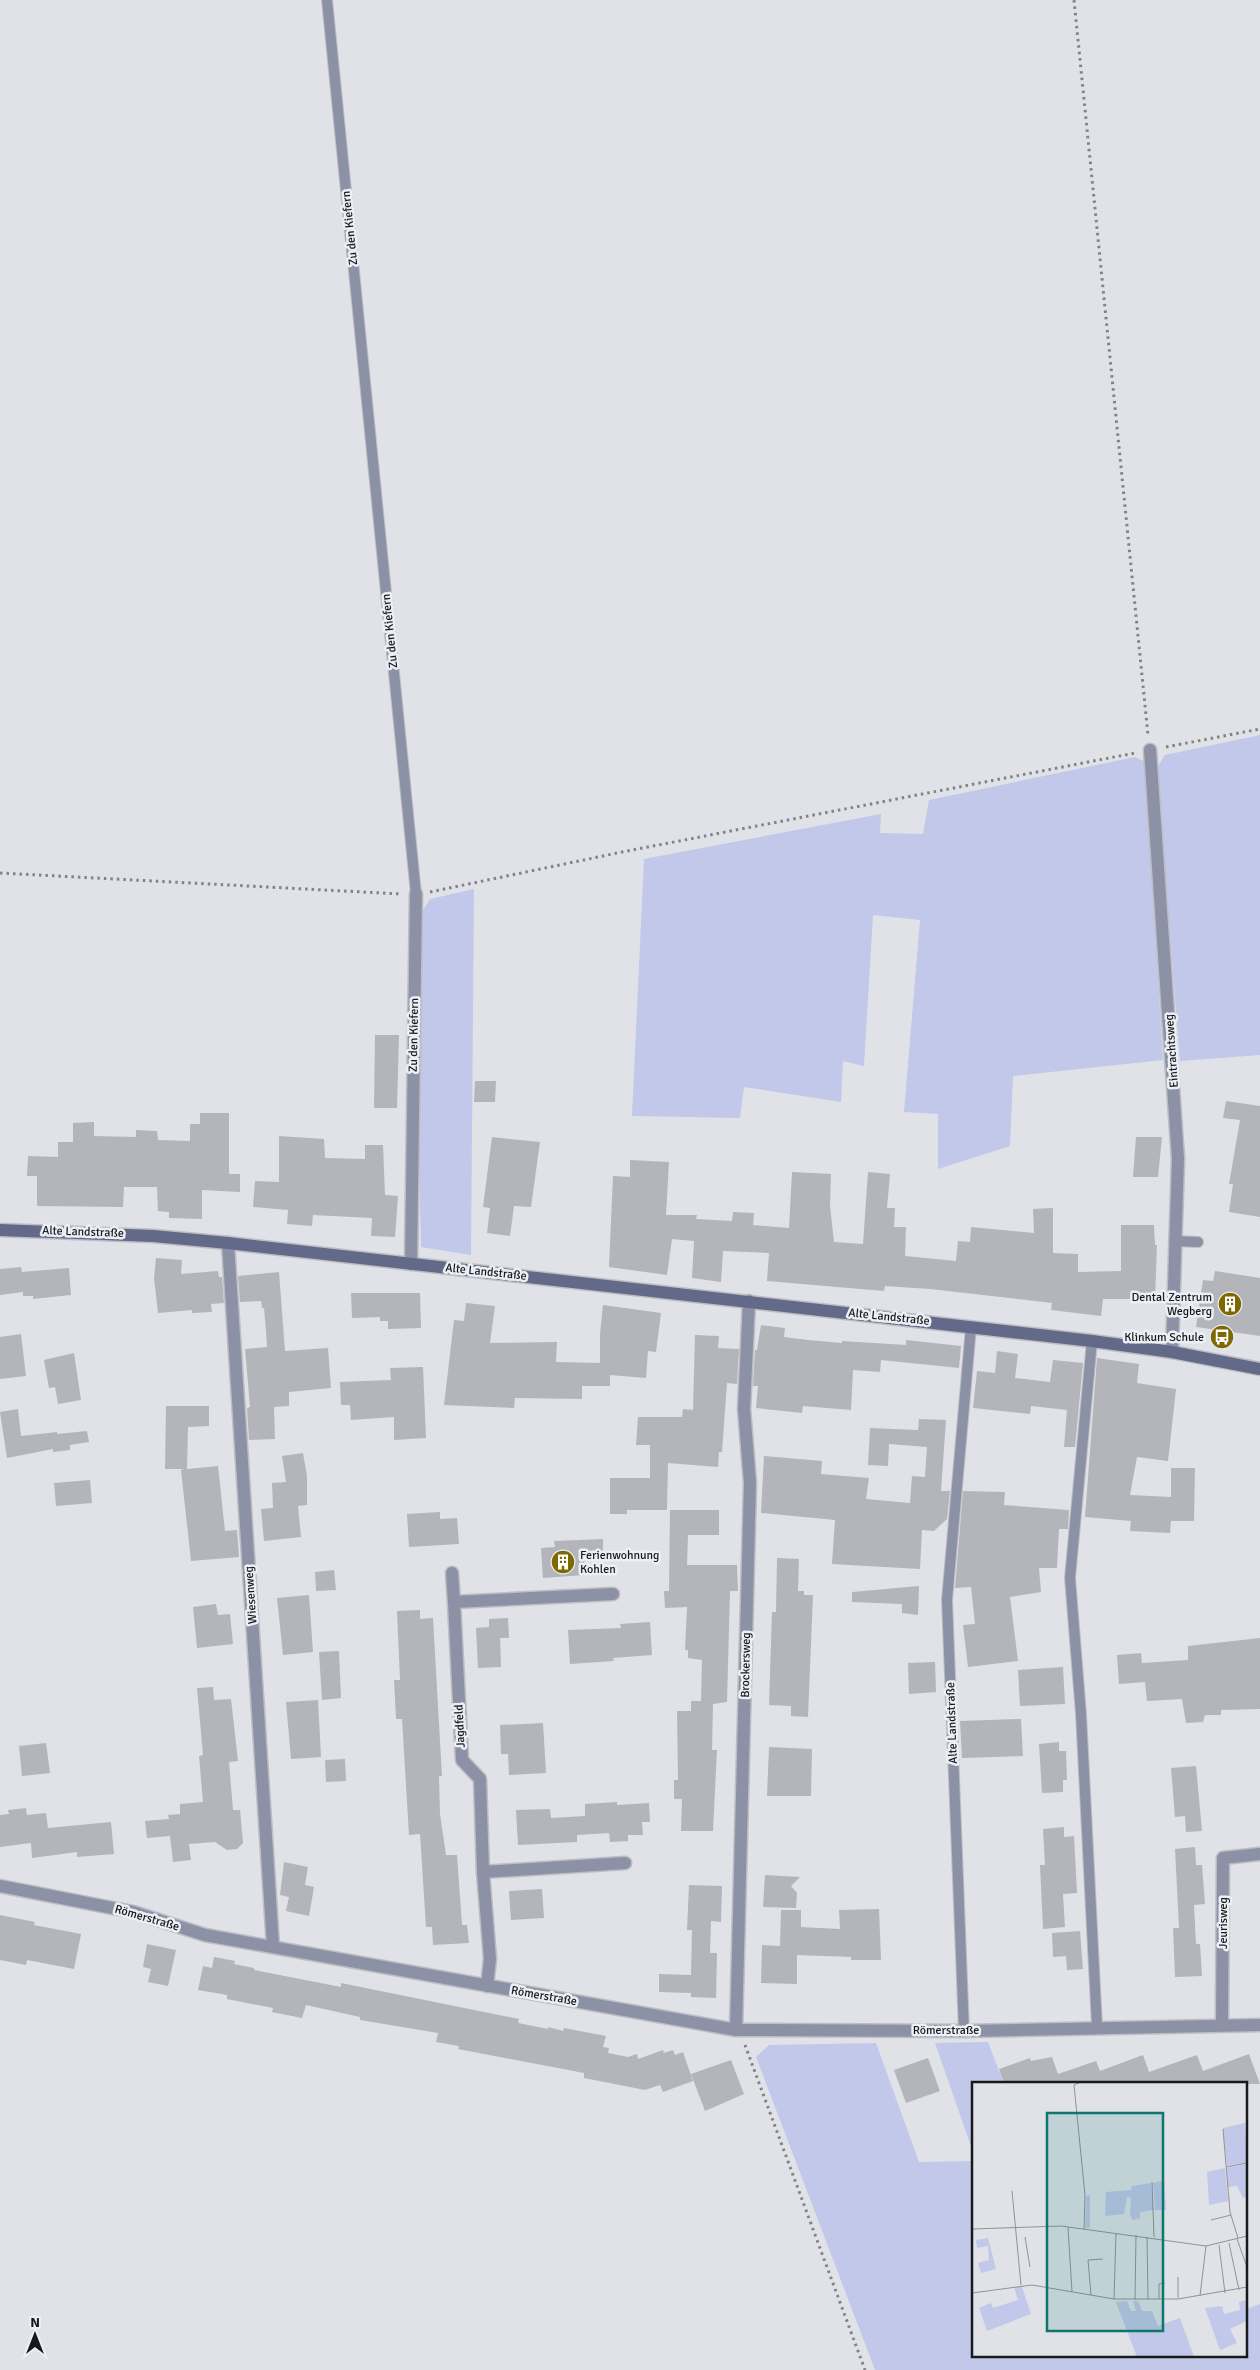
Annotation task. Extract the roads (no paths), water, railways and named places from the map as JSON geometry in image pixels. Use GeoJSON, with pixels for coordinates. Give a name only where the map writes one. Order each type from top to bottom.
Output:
{"type":"FeatureCollection","features":[{"type":"Feature","properties":{"kind":"main road","name":"Alte Landstraße"},"geometry":{"type":"LineString","coordinates":[[0,1230],[153,1236],[228,1243],[1092,1341],[1172,1352],[1260,1369]]}},
{"type":"Feature","properties":{"kind":"street","name":"Eintrachtsweg"},"geometry":{"type":"LineString","coordinates":[[1150,750],[1178,1159],[1172,1352]]}},
{"type":"Feature","properties":{"kind":"street","name":"Zu den Kiefern"},"geometry":{"type":"LineString","coordinates":[[410,1264],[416,894]]}},
{"type":"Feature","properties":{"kind":"street","name":"Wiesenweg"},"geometry":{"type":"LineString","coordinates":[[228,1243],[273,1946]]}},
{"type":"Feature","properties":{"kind":"street","name":"Brockersweg"},"geometry":{"type":"LineString","coordinates":[[736,2030],[750,1482],[744,1409],[749,1301]]}},
{"type":"Feature","properties":{"kind":"street","name":"Jagdfeld"},"geometry":{"type":"LineString","coordinates":[[452,1573],[462,1760],[480,1778],[483,1872],[490,1959],[487,1986]]}},
{"type":"Feature","properties":{"kind":"street"},"geometry":{"type":"LineString","coordinates":[[454,1602],[613,1594]]}},
{"type":"Feature","properties":{"kind":"street","name":"Jeurisweg"},"geometry":{"type":"LineString","coordinates":[[1222,2025],[1223,1858],[1260,1854]]}},
{"type":"Feature","properties":{"kind":"street"},"geometry":{"type":"LineString","coordinates":[[483,1872],[625,1864]]}},
{"type":"Feature","properties":{"kind":"street","name":"Römerstraße"},"geometry":{"type":"LineString","coordinates":[[0,1886],[133,1912],[205,1935],[736,2030],[964,2031],[1097,2026],[1260,2025]]}},
{"type":"Feature","properties":{"kind":"lane","name":"Zu den Kiefern"},"geometry":{"type":"LineString","coordinates":[[327,0],[416,894]]}},
{"type":"Feature","properties":{"kind":"lane"},"geometry":{"type":"LineString","coordinates":[[1175,1241],[1198,1242]]}},
{"type":"Feature","properties":{"kind":"lane","name":"Alte Landstraße"},"geometry":{"type":"LineString","coordinates":[[964,2031],[947,1600],[971,1327]]}},
{"type":"Feature","properties":{"kind":"lane"},"geometry":{"type":"LineString","coordinates":[[1092,1341],[1070,1578],[1081,1714],[1097,2026]]}},
{"type":"Feature","properties":{"kind":"place","name":"Dental Zentrum Wegberg"},"geometry":{"type":"Point","coordinates":[1230,1304]}},
{"type":"Feature","properties":{"kind":"place","name":"Klinkum Schule"},"geometry":{"type":"Point","coordinates":[1222,1337]}},
{"type":"Feature","properties":{"kind":"place","name":"Ferienwohnung Kohlen"},"geometry":{"type":"Point","coordinates":[563,1562]}}]}
